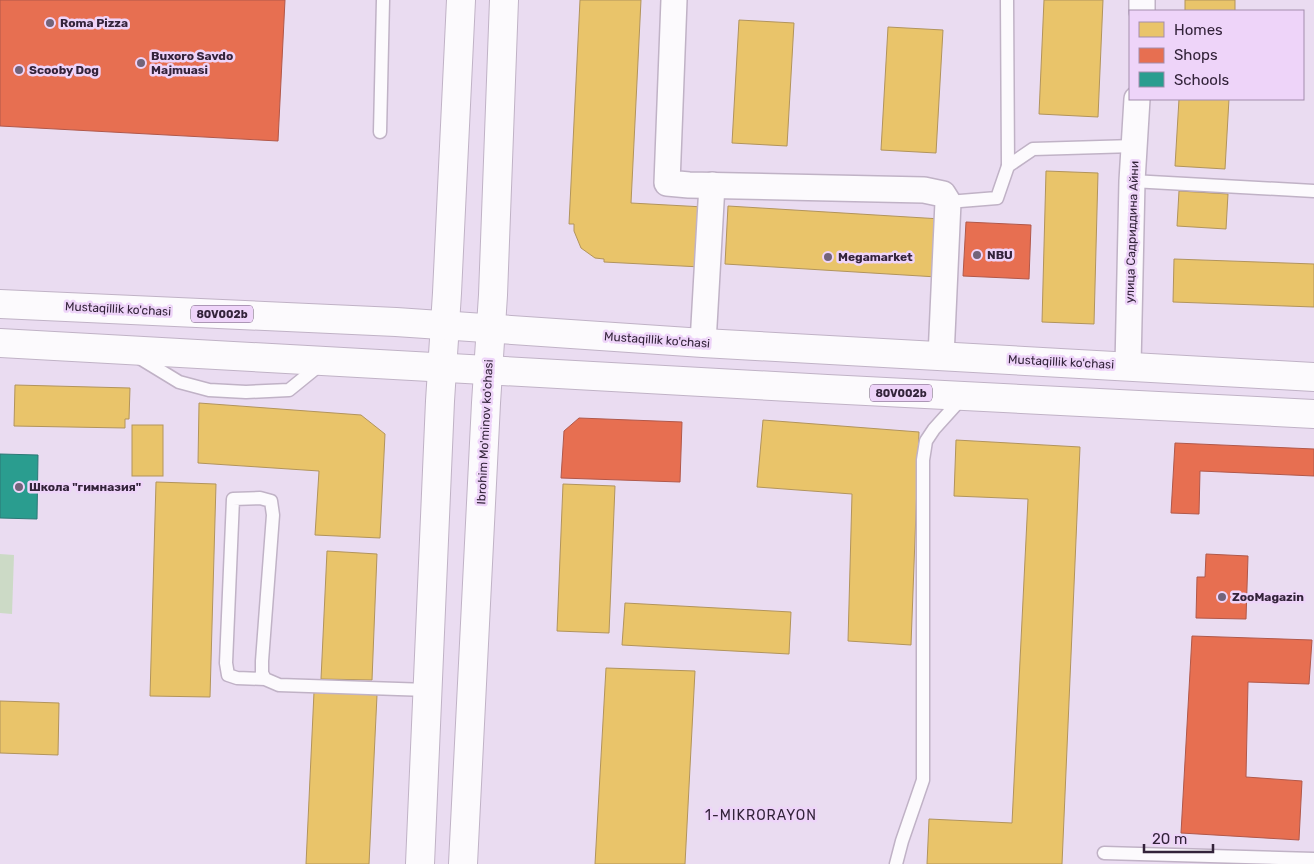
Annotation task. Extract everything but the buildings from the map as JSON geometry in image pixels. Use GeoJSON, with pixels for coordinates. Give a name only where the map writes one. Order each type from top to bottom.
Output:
{"type":"FeatureCollection","features":[{"type":"Feature","properties":{"kind":"main road"},"geometry":{"type":"LineString","coordinates":[[420,864],[444,326],[461,0]]}},
{"type":"Feature","properties":{"kind":"main road","name":"Ibrohim Mo'minov ko'chasi"},"geometry":{"type":"LineString","coordinates":[[463,864],[493,295],[504,0]]}},
{"type":"Feature","properties":{"kind":"main road","name":"Mustaqillik ko'chasi"},"geometry":{"type":"LineString","coordinates":[[0,304],[491,328],[941,357],[1314,376]]}},
{"type":"Feature","properties":{"kind":"main road"},"geometry":{"type":"LineString","coordinates":[[0,343],[488,370]]}},
{"type":"Feature","properties":{"kind":"main road","name":"80V002b"},"geometry":{"type":"LineString","coordinates":[[488,370],[1314,414]]}},
{"type":"Feature","properties":{"kind":"street"},"geometry":{"type":"LineString","coordinates":[[674,0],[667,183],[924,190],[943,194],[948,202],[941,357]]}},
{"type":"Feature","properties":{"kind":"street","name":"улица Садриддина Айни"},"geometry":{"type":"LineString","coordinates":[[1128,366],[1132,181],[1137,100]]}},
{"type":"Feature","properties":{"kind":"street"},"geometry":{"type":"LineString","coordinates":[[703,343],[712,185]]}},
{"type":"Feature","properties":{"kind":"lane"},"geometry":{"type":"LineString","coordinates":[[380,132],[383,0]]}},
{"type":"Feature","properties":{"kind":"lane"},"geometry":{"type":"LineString","coordinates":[[948,202],[997,198],[1008,166],[1007,0]]}},
{"type":"Feature","properties":{"kind":"lane"},"geometry":{"type":"LineString","coordinates":[[1008,166],[1033,149],[1134,146]]}},
{"type":"Feature","properties":{"kind":"lane"},"geometry":{"type":"LineString","coordinates":[[1132,181],[1314,191]]}},
{"type":"Feature","properties":{"kind":"lane"},"geometry":{"type":"LineString","coordinates":[[896,864],[923,780],[923,460],[926,441],[934,429],[964,396]]}},
{"type":"Feature","properties":{"kind":"lane"},"geometry":{"type":"LineString","coordinates":[[266,680],[262,673],[262,661],[273,515],[270,501],[260,498],[233,499],[226,663],[228,675],[237,678],[266,680],[278,685],[428,690]]}},
{"type":"Feature","properties":{"kind":"lane"},"geometry":{"type":"LineString","coordinates":[[1104,854],[1314,859]]}},
{"type":"Feature","properties":{"kind":"green space"},"geometry":{"type":"Polygon","coordinates":[[[0,554],[14,555],[12,614],[0,613],[0,554]]]}},
{"type":"Feature","properties":{"kind":"place","name":"Roma Pizza"},"geometry":{"type":"Point","coordinates":[50,23]}},
{"type":"Feature","properties":{"kind":"place","name":"Buxoro Savdo Majmuasi"},"geometry":{"type":"Point","coordinates":[141,63]}},
{"type":"Feature","properties":{"kind":"place","name":"Scooby Dog"},"geometry":{"type":"Point","coordinates":[19,70]}},
{"type":"Feature","properties":{"kind":"place","name":"NBU"},"geometry":{"type":"Point","coordinates":[977,255]}},
{"type":"Feature","properties":{"kind":"place","name":"Megamarket"},"geometry":{"type":"Point","coordinates":[828,257]}},
{"type":"Feature","properties":{"kind":"place","name":"Школа \"гимназия\""},"geometry":{"type":"Point","coordinates":[19,487]}},
{"type":"Feature","properties":{"kind":"place","name":"ZooMagazin"},"geometry":{"type":"Point","coordinates":[1222,597]}},
{"type":"Feature","properties":{"kind":"district","name":"1-MIKRORAYON"},"geometry":{"type":"Point","coordinates":[761,815]}}]}
